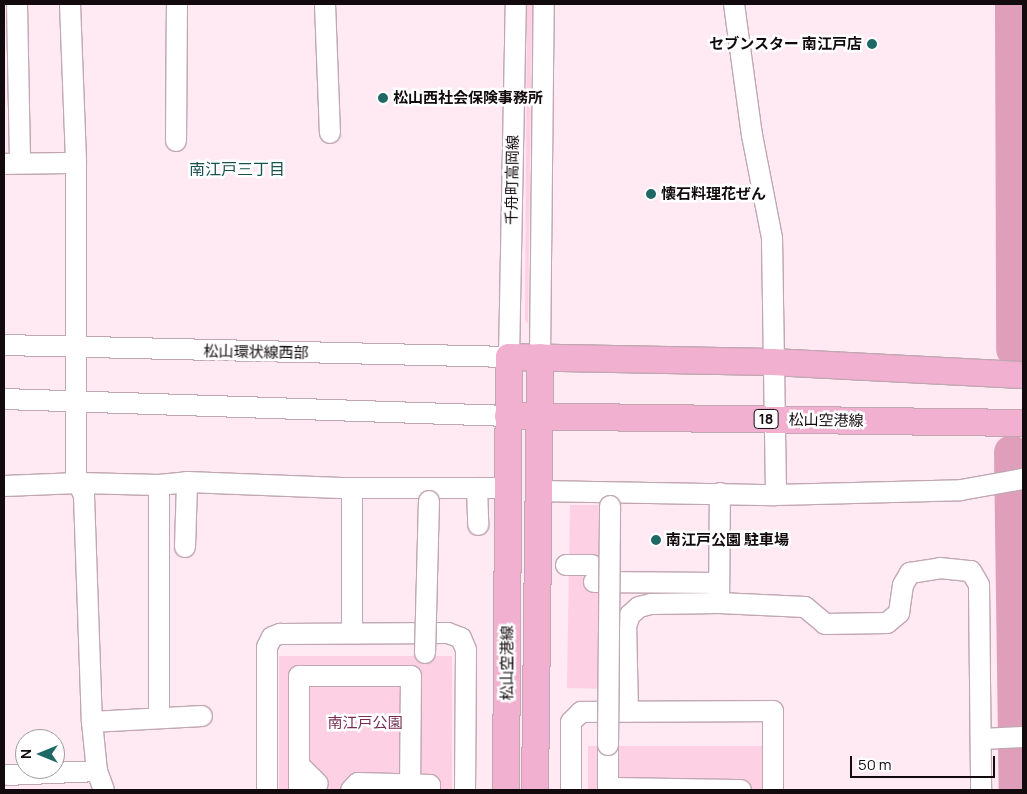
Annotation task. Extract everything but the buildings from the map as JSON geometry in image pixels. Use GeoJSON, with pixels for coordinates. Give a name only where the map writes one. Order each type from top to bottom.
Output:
{"type":"FeatureCollection","features":[{"type":"Feature","properties":{"kind":"main road"},"geometry":{"type":"LineString","coordinates":[[509,357],[772,362],[1023,375]]}},
{"type":"Feature","properties":{"kind":"main road","name":"松山空港線"},"geometry":{"type":"LineString","coordinates":[[506,790],[509,357]]}},
{"type":"Feature","properties":{"kind":"main road","name":"松山空港線"},"geometry":{"type":"LineString","coordinates":[[535,790],[540,357]]}},
{"type":"Feature","properties":{"kind":"main road","name":"松山空港線"},"geometry":{"type":"LineString","coordinates":[[508,416],[1023,424]]}},
{"type":"Feature","properties":{"kind":"street"},"geometry":{"type":"LineString","coordinates":[[17,4],[12,163],[76,163]]}},
{"type":"Feature","properties":{"kind":"street"},"geometry":{"type":"LineString","coordinates":[[70,4],[76,163],[75,348],[79,483],[84,496],[92,722],[97,771],[104,790]]}},
{"type":"Feature","properties":{"kind":"street"},"geometry":{"type":"LineString","coordinates":[[176,141],[177,4]]}},
{"type":"Feature","properties":{"kind":"street"},"geometry":{"type":"LineString","coordinates":[[325,4],[330,133]]}},
{"type":"Feature","properties":{"kind":"street","name":"千舟町高岡線"},"geometry":{"type":"LineString","coordinates":[[509,357],[516,4]]}},
{"type":"Feature","properties":{"kind":"street","name":"千舟町高岡線"},"geometry":{"type":"LineString","coordinates":[[540,357],[544,4]]}},
{"type":"Feature","properties":{"kind":"street"},"geometry":{"type":"LineString","coordinates":[[734,4],[752,135],[772,238],[772,362],[776,495]]}},
{"type":"Feature","properties":{"kind":"street","name":"松山環状線西部"},"geometry":{"type":"LineString","coordinates":[[4,345],[509,357]]}},
{"type":"Feature","properties":{"kind":"street"},"geometry":{"type":"LineString","coordinates":[[4,399],[508,416]]}},
{"type":"Feature","properties":{"kind":"street"},"geometry":{"type":"LineString","coordinates":[[538,491],[610,499],[720,493],[776,495],[961,490],[1016,480]]}},
{"type":"Feature","properties":{"kind":"street"},"geometry":{"type":"LineString","coordinates":[[4,486],[79,483],[159,485],[187,482],[352,488],[407,495],[477,488],[507,488]]}},
{"type":"Feature","properties":{"kind":"street"},"geometry":{"type":"LineString","coordinates":[[186,547],[187,482]]}},
{"type":"Feature","properties":{"kind":"street"},"geometry":{"type":"LineString","coordinates":[[159,485],[159,718]]}},
{"type":"Feature","properties":{"kind":"street"},"geometry":{"type":"LineString","coordinates":[[352,488],[352,633]]}},
{"type":"Feature","properties":{"kind":"street"},"geometry":{"type":"LineString","coordinates":[[477,488],[478,525]]}},
{"type":"Feature","properties":{"kind":"street"},"geometry":{"type":"LineString","coordinates":[[719,603],[720,493]]}},
{"type":"Feature","properties":{"kind":"street"},"geometry":{"type":"LineString","coordinates":[[410,785],[411,676],[425,653],[434,563],[429,494]]}},
{"type":"Feature","properties":{"kind":"street"},"geometry":{"type":"LineString","coordinates":[[610,499],[601,569],[608,789],[741,790]]}},
{"type":"Feature","properties":{"kind":"street"},"geometry":{"type":"LineString","coordinates":[[566,565],[719,583]]}},
{"type":"Feature","properties":{"kind":"street"},"geometry":{"type":"LineString","coordinates":[[628,711],[626,626],[633,612],[651,604],[719,603],[805,607],[825,624],[887,623],[899,613],[903,585],[910,573],[940,568],[971,571],[979,585],[981,790]]}},
{"type":"Feature","properties":{"kind":"street"},"geometry":{"type":"LineString","coordinates":[[267,790],[269,640],[280,634],[352,633],[448,633],[463,640],[466,650],[465,790]]}},
{"type":"Feature","properties":{"kind":"street"},"geometry":{"type":"LineString","coordinates":[[312,787],[300,766],[299,676],[411,676]]}},
{"type":"Feature","properties":{"kind":"street"},"geometry":{"type":"LineString","coordinates":[[571,790],[574,716],[583,712],[628,711],[773,711],[773,790]]}},
{"type":"Feature","properties":{"kind":"street"},"geometry":{"type":"LineString","coordinates":[[92,722],[202,716]]}},
{"type":"Feature","properties":{"kind":"street"},"geometry":{"type":"LineString","coordinates":[[981,739],[1016,737]]}},
{"type":"Feature","properties":{"kind":"street"},"geometry":{"type":"LineString","coordinates":[[7,776],[97,771]]}},
{"type":"Feature","properties":{"kind":"street"},"geometry":{"type":"LineString","coordinates":[[351,786],[430,785],[430,790]]}},
{"type":"Feature","properties":{"kind":"green space"},"geometry":{"type":"Polygon","coordinates":[[[527,4],[532,4],[528,324],[525,320],[527,4]]]}},
{"type":"Feature","properties":{"kind":"green space"},"geometry":{"type":"Polygon","coordinates":[[[570,505],[602,505],[618,588],[618,689],[567,688],[570,505]]]}},
{"type":"Feature","properties":{"kind":"green space","name":"南江戸公園"},"geometry":{"type":"Polygon","coordinates":[[[279,656],[452,656],[452,790],[279,790],[279,656]]]}},
{"type":"Feature","properties":{"kind":"green space"},"geometry":{"type":"Polygon","coordinates":[[[588,746],[762,746],[762,790],[588,790],[588,746]]]}},
{"type":"Feature","properties":{"kind":"waterway"},"geometry":{"type":"LineString","coordinates":[[1012,4],[1013,349]]}},
{"type":"Feature","properties":{"kind":"waterway"},"geometry":{"type":"LineString","coordinates":[[1011,452],[1016,790]]}},
{"type":"Feature","properties":{"kind":"place","name":"セブンスター 南江戸店"},"geometry":{"type":"Point","coordinates":[872,44]}},
{"type":"Feature","properties":{"kind":"place","name":"松山西社会保険事務所"},"geometry":{"type":"Point","coordinates":[383,98]}},
{"type":"Feature","properties":{"kind":"place","name":"懐石料理花ぜん"},"geometry":{"type":"Point","coordinates":[651,194]}},
{"type":"Feature","properties":{"kind":"place","name":"南江戸公園 駐車場"},"geometry":{"type":"Point","coordinates":[656,540]}},
{"type":"Feature","properties":{"kind":"district","name":"南江戸三丁目"},"geometry":{"type":"Point","coordinates":[237,169]}}]}
